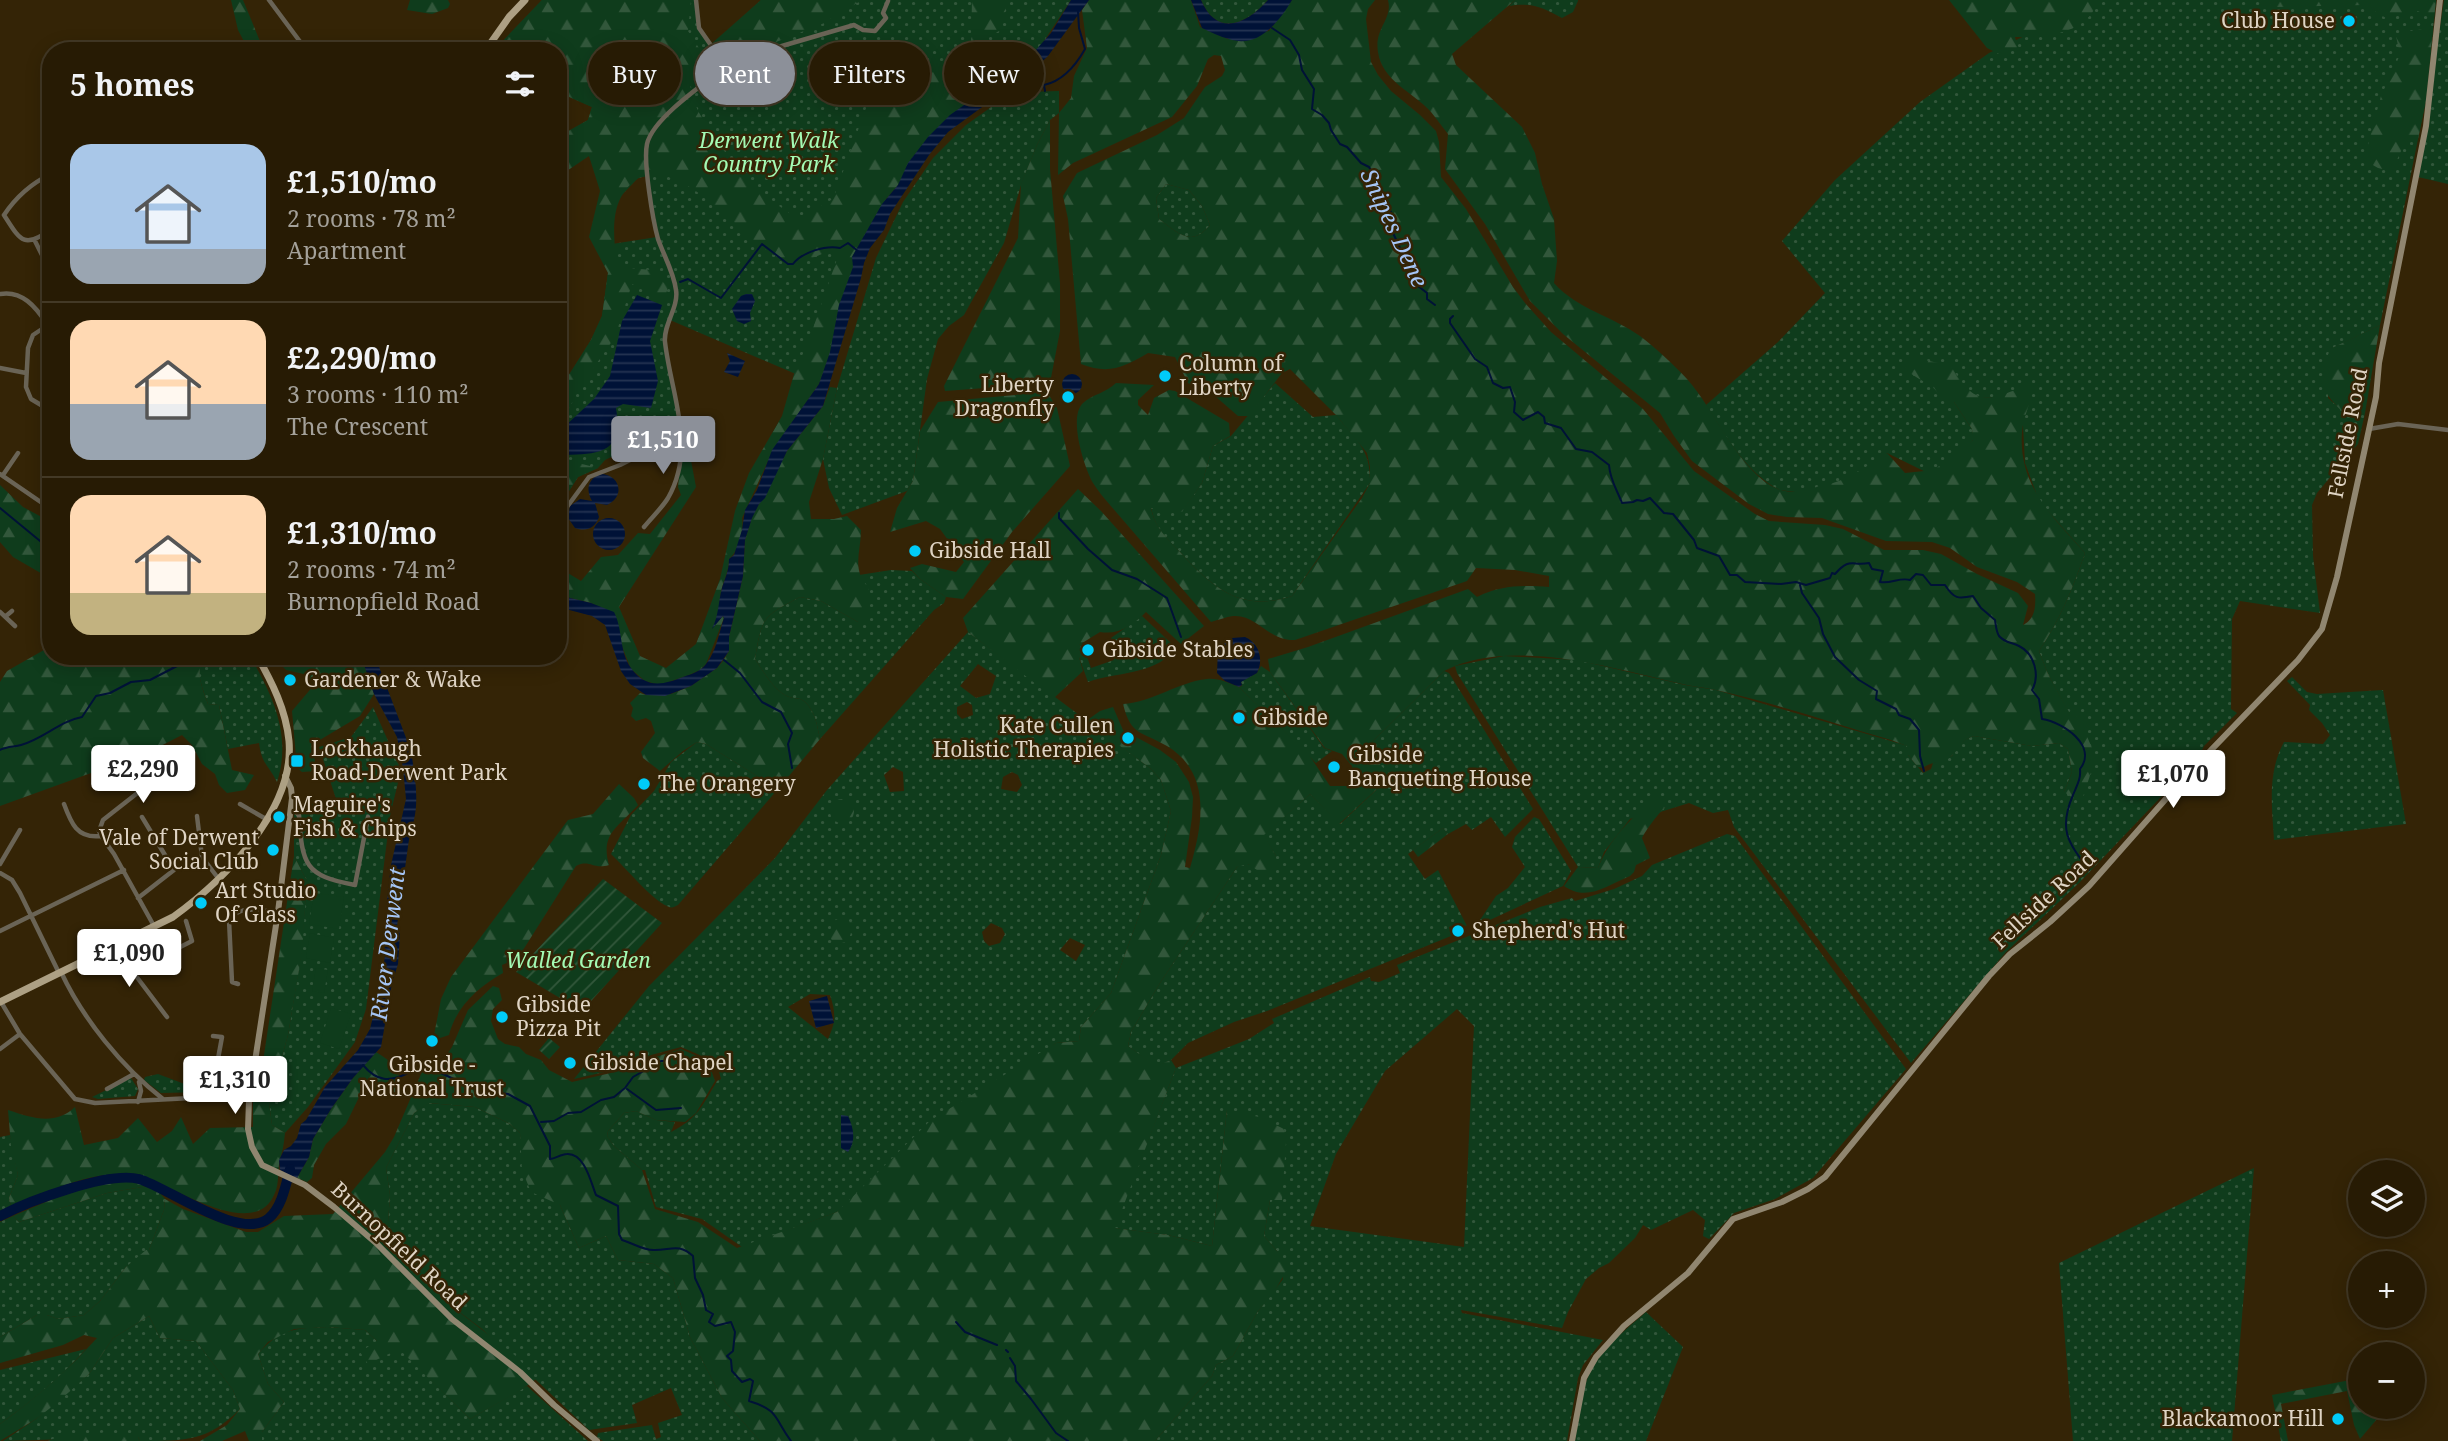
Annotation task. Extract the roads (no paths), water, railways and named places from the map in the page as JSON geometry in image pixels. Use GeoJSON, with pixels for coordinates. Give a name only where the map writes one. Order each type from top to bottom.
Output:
{"type":"FeatureCollection","features":[{"type":"Feature","properties":{"kind":"main road"},"geometry":{"type":"LineString","coordinates":[[492,42],[525,0]]}},
{"type":"Feature","properties":{"kind":"main road"},"geometry":{"type":"LineString","coordinates":[[0,1002],[119,944],[191,904],[240,858],[266,819],[281,790],[289,742],[277,695],[262,665]]}},
{"type":"Feature","properties":{"kind":"street"},"geometry":{"type":"LineString","coordinates":[[269,0],[300,42]]}},
{"type":"Feature","properties":{"kind":"street"},"geometry":{"type":"LineString","coordinates":[[696,0],[699,28],[708,42]]}},
{"type":"Feature","properties":{"kind":"street","name":"Fellside Road"},"geometry":{"type":"LineString","coordinates":[[1572,1441],[1584,1378],[1605,1346],[1624,1326],[1688,1273],[1733,1219],[1782,1202],[1825,1177],[1989,976],[2010,954],[2089,886],[2137,830],[2285,674],[2317,636],[2330,606],[2370,429],[2382,350],[2426,126],[2440,0]]}},
{"type":"Feature","properties":{"kind":"street"},"geometry":{"type":"LineString","coordinates":[[795,42],[855,25],[863,30],[875,31],[886,18],[883,13],[888,1]]}},
{"type":"Feature","properties":{"kind":"street"},"geometry":{"type":"LineString","coordinates":[[644,527],[667,499],[678,475],[683,433],[665,338],[677,292],[653,219],[647,144],[656,127],[695,90]]}},
{"type":"Feature","properties":{"kind":"street"},"geometry":{"type":"LineString","coordinates":[[42,178],[12,202],[2,216],[20,239],[35,241],[42,236]]}},
{"type":"Feature","properties":{"kind":"street"},"geometry":{"type":"LineString","coordinates":[[35,241],[42,255]]}},
{"type":"Feature","properties":{"kind":"street"},"geometry":{"type":"LineString","coordinates":[[0,294],[9,293],[26,299],[42,315]]}},
{"type":"Feature","properties":{"kind":"street"},"geometry":{"type":"LineString","coordinates":[[42,328],[33,335],[28,348],[26,373],[26,387],[30,398],[42,405]]}},
{"type":"Feature","properties":{"kind":"street"},"geometry":{"type":"LineString","coordinates":[[0,368],[26,373]]}},
{"type":"Feature","properties":{"kind":"street"},"geometry":{"type":"LineString","coordinates":[[2370,429],[2398,424],[2448,430]]}},
{"type":"Feature","properties":{"kind":"street"},"geometry":{"type":"LineString","coordinates":[[567,507],[589,477],[620,465],[683,433]]}},
{"type":"Feature","properties":{"kind":"street"},"geometry":{"type":"LineString","coordinates":[[18,453],[1,474],[42,503]]}},
{"type":"Feature","properties":{"kind":"street"},"geometry":{"type":"LineString","coordinates":[[6,617],[12,611]]}},
{"type":"Feature","properties":{"kind":"street"},"geometry":{"type":"LineString","coordinates":[[0,612],[15,626]]}},
{"type":"Feature","properties":{"kind":"street"},"geometry":{"type":"LineString","coordinates":[[154,926],[99,831],[103,820],[168,769]]}},
{"type":"Feature","properties":{"kind":"street","name":"Burnopfield Road"},"geometry":{"type":"LineString","coordinates":[[285,776],[292,798],[278,912],[248,1100],[248,1129],[252,1147],[262,1165],[305,1185],[376,1243],[452,1319],[520,1372],[597,1441]]}},
{"type":"Feature","properties":{"kind":"street"},"geometry":{"type":"LineString","coordinates":[[281,790],[292,798]]}},
{"type":"Feature","properties":{"kind":"street"},"geometry":{"type":"LineString","coordinates":[[64,804],[80,834],[87,837],[101,836]]}},
{"type":"Feature","properties":{"kind":"street"},"geometry":{"type":"LineString","coordinates":[[240,804],[266,819]]}},
{"type":"Feature","properties":{"kind":"street"},"geometry":{"type":"LineString","coordinates":[[291,807],[299,816],[307,864],[328,880],[355,885],[368,817]]}},
{"type":"Feature","properties":{"kind":"street"},"geometry":{"type":"LineString","coordinates":[[197,816],[202,857],[218,878]]}},
{"type":"Feature","properties":{"kind":"street"},"geometry":{"type":"LineString","coordinates":[[138,898],[174,870],[142,817]]}},
{"type":"Feature","properties":{"kind":"street"},"geometry":{"type":"LineString","coordinates":[[0,864],[20,830]]}},
{"type":"Feature","properties":{"kind":"street"},"geometry":{"type":"LineString","coordinates":[[0,931],[124,870]]}},
{"type":"Feature","properties":{"kind":"street"},"geometry":{"type":"LineString","coordinates":[[0,873],[12,880],[74,1000],[139,1081],[164,1100]]}},
{"type":"Feature","properties":{"kind":"street"},"geometry":{"type":"LineString","coordinates":[[238,984],[232,982],[229,920],[237,911],[243,910],[278,912]]}},
{"type":"Feature","properties":{"kind":"street"},"geometry":{"type":"LineString","coordinates":[[133,971],[192,941],[187,921]]}},
{"type":"Feature","properties":{"kind":"street"},"geometry":{"type":"LineString","coordinates":[[119,944],[133,971],[167,1017]]}},
{"type":"Feature","properties":{"kind":"street"},"geometry":{"type":"LineString","coordinates":[[0,1002],[20,1034],[75,1098],[95,1103],[211,1097],[248,1100]]}},
{"type":"Feature","properties":{"kind":"street"},"geometry":{"type":"LineString","coordinates":[[0,1049],[20,1034]]}},
{"type":"Feature","properties":{"kind":"street"},"geometry":{"type":"LineString","coordinates":[[211,1097],[222,1037],[213,1036]]}},
{"type":"Feature","properties":{"kind":"street"},"geometry":{"type":"LineString","coordinates":[[107,1089],[134,1074]]}},
{"type":"Feature","properties":{"kind":"street"},"geometry":{"type":"LineString","coordinates":[[138,1102],[141,1091],[139,1081]]}},
{"type":"Feature","properties":{"kind":"water"},"geometry":{"type":"Polygon","coordinates":[[[1071,0],[1089,0],[1044,60],[1043,42],[1071,0]]]}},
{"type":"Feature","properties":{"kind":"water"},"geometry":{"type":"Polygon","coordinates":[[[1191,0],[1201,0],[1215,19],[1233,23],[1242,21],[1268,0],[1292,0],[1281,17],[1266,32],[1258,37],[1240,41],[1202,28],[1191,0]]]}},
{"type":"Feature","properties":{"kind":"water"},"geometry":{"type":"Polygon","coordinates":[[[964,105],[985,105],[948,132],[929,155],[890,214],[884,230],[870,248],[823,406],[787,451],[765,498],[752,518],[745,540],[743,576],[729,637],[729,651],[717,668],[691,686],[665,696],[646,695],[630,684],[621,671],[605,625],[592,616],[567,609],[567,597],[614,612],[627,661],[643,679],[655,683],[669,682],[704,666],[715,648],[724,618],[723,616],[712,629],[729,559],[734,555],[742,530],[745,510],[757,490],[772,450],[819,384],[830,352],[839,305],[853,267],[852,257],[882,204],[898,185],[908,163],[950,115],[964,105]]]}},
{"type":"Feature","properties":{"kind":"water"},"geometry":{"type":"Polygon","coordinates":[[[752,294],[755,301],[750,313],[751,321],[744,324],[737,321],[732,309],[741,296],[752,294]]]}},
{"type":"Feature","properties":{"kind":"water"},"geometry":{"type":"Polygon","coordinates":[[[637,295],[662,305],[650,341],[658,381],[651,408],[623,404],[616,408],[616,434],[607,448],[567,455],[567,424],[594,399],[610,376],[622,321],[637,295]]]}},
{"type":"Feature","properties":{"kind":"water"},"geometry":{"type":"Polygon","coordinates":[[[727,353],[745,361],[738,377],[724,372],[730,361],[727,353]]]}},
{"type":"Feature","properties":{"kind":"water"},"geometry":{"type":"Polygon","coordinates":[[[1068,374],[1076,374],[1082,384],[1076,394],[1068,394],[1062,388],[1062,380],[1068,374]]]}},
{"type":"Feature","properties":{"kind":"water"},"geometry":{"type":"Polygon","coordinates":[[[600,474],[616,481],[617,496],[607,505],[595,503],[599,517],[593,526],[583,530],[575,528],[568,518],[570,506],[580,499],[592,501],[589,486],[592,479],[600,474]]]}},
{"type":"Feature","properties":{"kind":"water"},"geometry":{"type":"Polygon","coordinates":[[[609,518],[620,523],[625,534],[620,545],[609,550],[598,545],[593,534],[598,523],[609,518]]]}},
{"type":"Feature","properties":{"kind":"water"},"geometry":{"type":"Polygon","coordinates":[[[1245,637],[1257,647],[1260,662],[1257,673],[1241,682],[1239,687],[1225,681],[1217,673],[1218,648],[1232,638],[1245,637]]]}},
{"type":"Feature","properties":{"kind":"water"},"geometry":{"type":"Polygon","coordinates":[[[364,665],[378,665],[411,751],[415,781],[415,812],[397,926],[400,934],[398,964],[381,1047],[353,1078],[331,1109],[313,1139],[309,1157],[297,1178],[280,1170],[279,1160],[284,1150],[297,1138],[301,1124],[325,1087],[358,1050],[370,1029],[382,980],[391,865],[406,799],[397,737],[374,694],[364,665]]]}},
{"type":"Feature","properties":{"kind":"water"},"geometry":{"type":"Polygon","coordinates":[[[827,996],[834,1023],[816,1028],[809,1001],[827,996]]]}},
{"type":"Feature","properties":{"kind":"water"},"geometry":{"type":"Polygon","coordinates":[[[841,1115],[848,1116],[853,1130],[852,1144],[848,1152],[841,1148],[841,1115]]]}},
{"type":"Feature","properties":{"kind":"waterway"},"geometry":{"type":"LineString","coordinates":[[1045,91],[1044,85],[1068,72],[1085,49],[1078,12]]}},
{"type":"Feature","properties":{"kind":"waterway","name":"Snipes Dene"},"geometry":{"type":"LineString","coordinates":[[1272,28],[1290,40],[1299,55],[1302,70],[1314,89],[1312,109],[1329,123],[1340,144],[1369,167],[1375,178],[1376,192],[1391,212],[1393,233],[1409,267],[1415,273],[1418,286],[1435,305]]}},
{"type":"Feature","properties":{"kind":"waterway"},"geometry":{"type":"LineString","coordinates":[[680,282],[688,279],[721,298],[762,244],[788,264],[793,264],[815,250],[840,248],[848,243],[859,252]]}},
{"type":"Feature","properties":{"kind":"waterway","name":"Snipes Dene"},"geometry":{"type":"LineString","coordinates":[[1453,316],[1450,323],[1475,359],[1487,367],[1493,383],[1503,388],[1510,387],[1515,402],[1514,412],[1523,420],[1538,412],[1544,417],[1545,423],[1561,428],[1576,449],[1592,452],[1609,465],[1622,503],[1650,498],[1664,513],[1673,514],[1694,540],[1697,548],[1719,556],[1730,575],[1737,575],[1745,582],[1796,582],[1806,585],[1830,578],[1832,573],[1835,574],[1848,564],[1869,563],[1872,569],[1883,571],[1880,582],[1910,580],[1916,574],[1923,575],[1931,585],[1945,585],[1957,597],[1973,596],[1981,608],[1995,620],[1999,636],[2029,654],[2036,672],[2032,690],[2039,699],[2042,719],[2059,725],[2076,736],[2085,752],[2066,818],[2066,827],[2071,843],[2089,870]]}},
{"type":"Feature","properties":{"kind":"waterway"},"geometry":{"type":"LineString","coordinates":[[0,508],[42,543]]}},
{"type":"Feature","properties":{"kind":"waterway"},"geometry":{"type":"LineString","coordinates":[[1059,513],[1059,518],[1112,570],[1137,579],[1167,598],[1181,637]]}},
{"type":"Feature","properties":{"kind":"waterway","name":"Snipes Dene"},"geometry":{"type":"LineString","coordinates":[[1800,585],[1802,593],[1819,618],[1823,634],[1835,657],[1859,680],[1877,691],[1876,699],[1896,709],[1899,715],[1910,719],[1919,730],[1920,756],[1924,771]]}},
{"type":"Feature","properties":{"kind":"waterway"},"geometry":{"type":"LineString","coordinates":[[724,660],[740,673],[762,702],[781,712],[792,733],[788,744],[792,768]]}},
{"type":"Feature","properties":{"kind":"waterway"},"geometry":{"type":"LineString","coordinates":[[0,750],[29,742],[66,722],[82,717],[96,696],[110,693],[131,682],[150,680],[179,665]]}},
{"type":"Feature","properties":{"kind":"waterway"},"geometry":{"type":"LineString","coordinates":[[541,1122],[554,1121],[568,1113],[581,1112],[601,1100],[614,1097],[633,1077],[661,1061],[668,1061]]}},
{"type":"Feature","properties":{"kind":"waterway"},"geometry":{"type":"LineString","coordinates":[[363,1065],[373,1075],[384,1079],[408,1073]]}},
{"type":"Feature","properties":{"kind":"waterway"},"geometry":{"type":"LineString","coordinates":[[421,1070],[439,1072],[482,1090],[508,1094],[530,1106],[550,1146],[550,1159],[567,1154],[578,1158],[583,1163],[596,1195],[618,1206],[619,1234],[622,1240],[651,1250],[679,1248],[693,1256],[695,1278],[706,1310],[713,1314],[709,1322],[715,1326],[731,1322],[735,1332],[733,1351],[727,1356],[731,1360],[732,1371],[742,1382],[750,1379],[753,1381],[749,1401],[771,1412],[791,1441]]}},
{"type":"Feature","properties":{"kind":"waterway"},"geometry":{"type":"LineString","coordinates":[[627,1089],[656,1110],[681,1108]]}},
{"type":"Feature","properties":{"kind":"waterway","name":"River Derwent"},"geometry":{"type":"LineString","coordinates":[[0,1216],[69,1189],[108,1179],[125,1178],[152,1184],[223,1219],[257,1224],[269,1218],[277,1208],[290,1169]]}},
{"type":"Feature","properties":{"kind":"waterway"},"geometry":{"type":"LineString","coordinates":[[956,1322],[965,1332],[997,1345]]}},
{"type":"Feature","properties":{"kind":"waterway"},"geometry":{"type":"LineString","coordinates":[[1010,1358],[1015,1366],[1016,1381],[1056,1433],[1068,1441]]}},
{"type":"Feature","properties":{"kind":"place","name":"Club House"},"geometry":{"type":"Point","coordinates":[2349,21]}},
{"type":"Feature","properties":{"kind":"place","name":"Column of Liberty"},"geometry":{"type":"Point","coordinates":[1165,376]}},
{"type":"Feature","properties":{"kind":"place","name":"Liberty Dragonfly"},"geometry":{"type":"Point","coordinates":[1068,397]}},
{"type":"Feature","properties":{"kind":"place","name":"Gibside Hall"},"geometry":{"type":"Point","coordinates":[915,551]}},
{"type":"Feature","properties":{"kind":"place","name":"Gibside Stables"},"geometry":{"type":"Point","coordinates":[1088,650]}},
{"type":"Feature","properties":{"kind":"place","name":"Gardener & Wake"},"geometry":{"type":"Point","coordinates":[290,680]}},
{"type":"Feature","properties":{"kind":"place","name":"Gibside"},"geometry":{"type":"Point","coordinates":[1239,718]}},
{"type":"Feature","properties":{"kind":"place","name":"Kate Cullen Holistic Therapies"},"geometry":{"type":"Point","coordinates":[1128,738]}},
{"type":"Feature","properties":{"kind":"place","name":"Lockhaugh Road-Derwent Park"},"geometry":{"type":"Point","coordinates":[297,761]}},
{"type":"Feature","properties":{"kind":"place","name":"Gibside Banqueting House"},"geometry":{"type":"Point","coordinates":[1334,767]}},
{"type":"Feature","properties":{"kind":"place","name":"The Orangery"},"geometry":{"type":"Point","coordinates":[644,784]}},
{"type":"Feature","properties":{"kind":"place","name":"Maguire's Fish & Chips"},"geometry":{"type":"Point","coordinates":[279,817]}},
{"type":"Feature","properties":{"kind":"place","name":"Vale of Derwent Social Club"},"geometry":{"type":"Point","coordinates":[273,850]}},
{"type":"Feature","properties":{"kind":"place","name":"Art Studio Of Glass"},"geometry":{"type":"Point","coordinates":[201,903]}},
{"type":"Feature","properties":{"kind":"place","name":"Shepherd's Hut"},"geometry":{"type":"Point","coordinates":[1458,931]}},
{"type":"Feature","properties":{"kind":"place","name":"Gibside Pizza Pit"},"geometry":{"type":"Point","coordinates":[502,1017]}},
{"type":"Feature","properties":{"kind":"place","name":"Gibside - National Trust"},"geometry":{"type":"Point","coordinates":[432,1041]}},
{"type":"Feature","properties":{"kind":"place","name":"Gibside Chapel"},"geometry":{"type":"Point","coordinates":[570,1063]}},
{"type":"Feature","properties":{"kind":"place","name":"Blackamoor Hill"},"geometry":{"type":"Point","coordinates":[2338,1419]}},
{"type":"Feature","properties":{"kind":"park label","name":"Derwent Walk Country Park"},"geometry":{"type":"Point","coordinates":[769,153]}},
{"type":"Feature","properties":{"kind":"park label","name":"Walled Garden"},"geometry":{"type":"Point","coordinates":[578,961]}}]}
